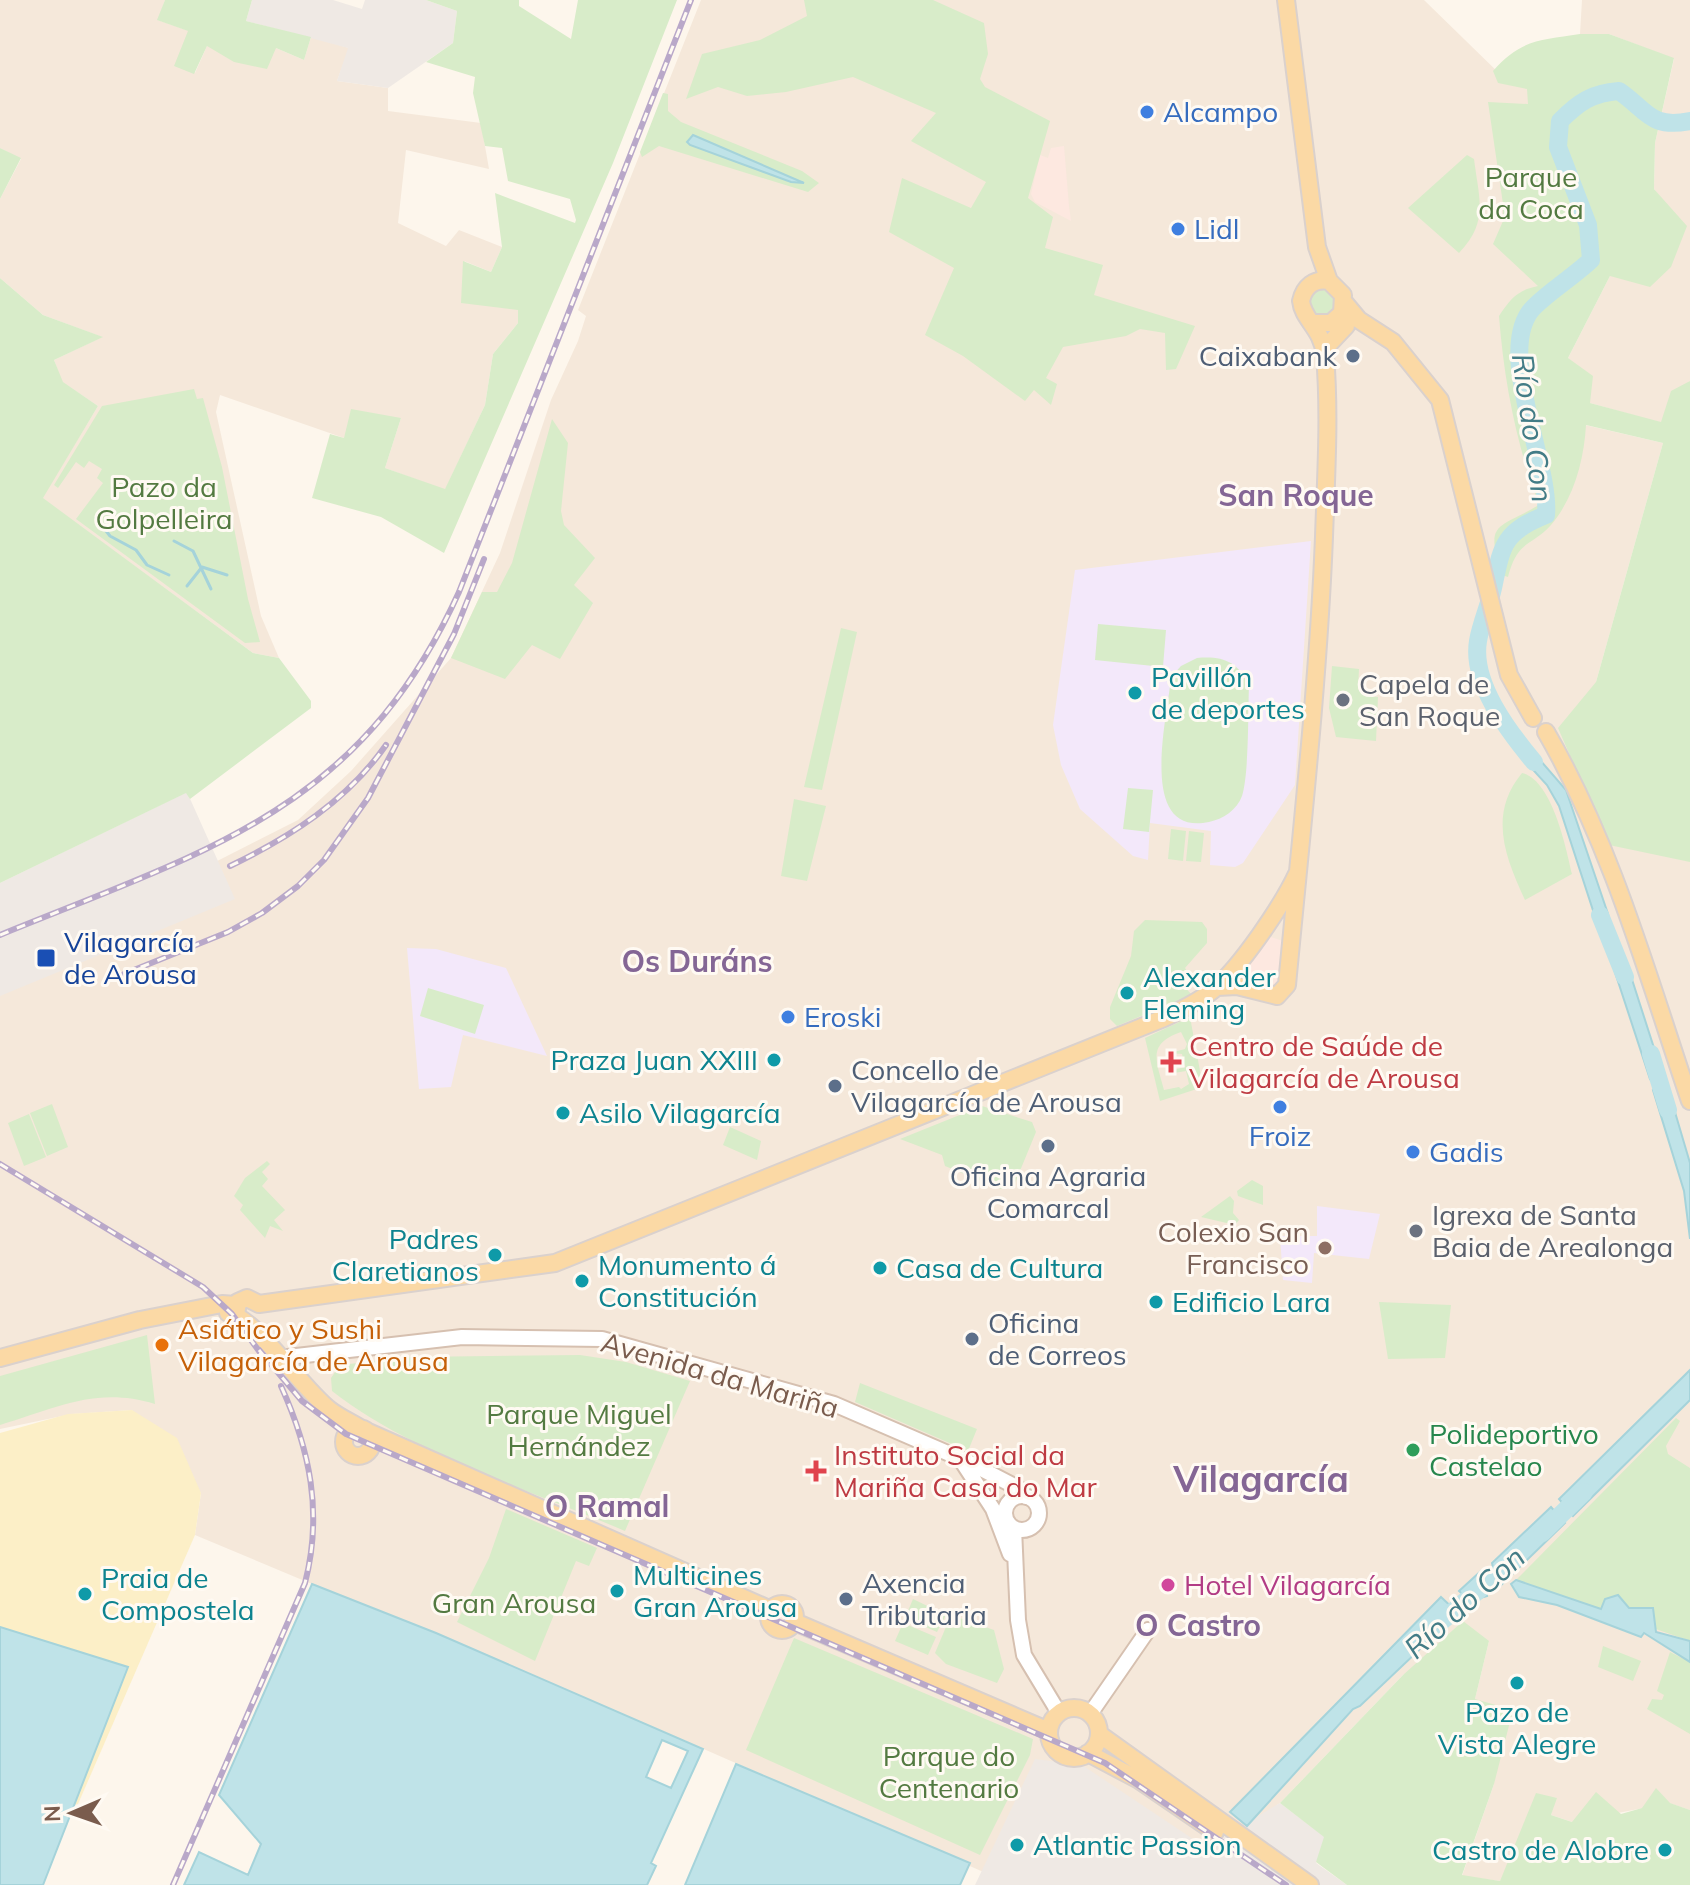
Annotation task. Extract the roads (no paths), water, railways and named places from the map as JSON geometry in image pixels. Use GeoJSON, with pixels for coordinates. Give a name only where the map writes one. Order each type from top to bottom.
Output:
{"type":"FeatureCollection","features":[{"type":"Feature","properties":{"kind":"main road"},"geometry":{"type":"LineString","coordinates":[[1286,0],[1321,282]]}},
{"type":"Feature","properties":{"kind":"main road"},"geometry":{"type":"LineString","coordinates":[[1321,282],[1341,291],[1344,302],[1359,320],[1393,342],[1440,400],[1515,690],[1533,718],[1538,715],[1547,718],[1550,727],[1546,732],[1567,766],[1599,840],[1690,1101]]}},
{"type":"Feature","properties":{"kind":"main road"},"geometry":{"type":"LineString","coordinates":[[1321,282],[1305,290],[1301,301],[1305,314],[1374,331]]}},
{"type":"Feature","properties":{"kind":"main road"},"geometry":{"type":"LineString","coordinates":[[1217,987],[1237,986],[1273,996],[1285,991],[1317,676],[1328,440],[1327,349],[1332,323],[1342,313],[1344,302]]}},
{"type":"Feature","properties":{"kind":"main road"},"geometry":{"type":"LineString","coordinates":[[1327,349],[1332,323]]}},
{"type":"Feature","properties":{"kind":"main road"},"geometry":{"type":"LineString","coordinates":[[0,1358],[140,1320],[222,1304],[248,1312],[555,1263],[1195,1003],[1217,987],[1284,900],[1297,874]]}},
{"type":"Feature","properties":{"kind":"main road"},"geometry":{"type":"LineString","coordinates":[[248,1312],[279,1358],[329,1410],[364,1430],[771,1610],[780,1604],[788,1604],[794,1611],[795,1622],[1049,1731]]}},
{"type":"Feature","properties":{"kind":"main road"},"geometry":{"type":"LineString","coordinates":[[329,1410],[346,1451],[354,1456],[363,1456],[370,1450],[392,1443]]}},
{"type":"Feature","properties":{"kind":"main road"},"geometry":{"type":"LineString","coordinates":[[344,1442],[350,1431],[364,1430]]}},
{"type":"Feature","properties":{"kind":"main road"},"geometry":{"type":"LineString","coordinates":[[364,1430],[372,1439],[370,1450]]}},
{"type":"Feature","properties":{"kind":"main road"},"geometry":{"type":"LineString","coordinates":[[1099,1734],[1088,1753],[1075,1757],[1060,1754],[1053,1746],[1049,1731],[1059,1713],[1074,1708],[1090,1714],[1099,1734],[1310,1885]]}},
{"type":"Feature","properties":{"kind":"main road"},"geometry":{"type":"LineString","coordinates":[[1088,1753],[1139,1780],[1292,1885]]}},
{"type":"Feature","properties":{"kind":"street","name":"Avenida da Mariña"},"geometry":{"type":"LineString","coordinates":[[279,1358],[462,1337],[602,1339],[806,1396],[868,1419],[1018,1488],[1026,1497]]}},
{"type":"Feature","properties":{"kind":"street"},"geometry":{"type":"LineString","coordinates":[[971,1467],[993,1509],[1009,1529],[1024,1530],[1036,1521],[1037,1507],[1026,1497],[1009,1503],[1005,1512],[1009,1529],[1016,1577],[1024,1655],[1059,1713]]}},
{"type":"Feature","properties":{"kind":"street"},"geometry":{"type":"LineString","coordinates":[[1090,1714],[1148,1630]]}},
{"type":"Feature","properties":{"kind":"water"},"geometry":{"type":"Polygon","coordinates":[[[693,135],[804,183],[791,182],[690,145],[687,142],[693,135]]]}},
{"type":"Feature","properties":{"kind":"water"},"geometry":{"type":"Polygon","coordinates":[[[1518,742],[1527,745],[1566,790],[1608,914],[1611,933],[1602,938],[1559,806],[1547,785],[1515,750],[1518,742]]]}},
{"type":"Feature","properties":{"kind":"water"},"geometry":{"type":"Polygon","coordinates":[[[1621,951],[1663,1076],[1650,1079],[1610,957],[1621,951]]]}},
{"type":"Feature","properties":{"kind":"water"},"geometry":{"type":"Polygon","coordinates":[[[1667,1085],[1690,1163],[1690,1239],[1684,1191],[1653,1090],[1667,1085]]]}},
{"type":"Feature","properties":{"kind":"water"},"geometry":{"type":"Polygon","coordinates":[[[1690,1370],[1690,1400],[1573,1516],[1559,1499],[1690,1370]]]}},
{"type":"Feature","properties":{"kind":"water"},"geometry":{"type":"Polygon","coordinates":[[[1551,1507],[1565,1523],[1498,1588],[1492,1563],[1551,1507]]]}},
{"type":"Feature","properties":{"kind":"water"},"geometry":{"type":"Polygon","coordinates":[[[1481,1571],[1487,1596],[1470,1601],[1459,1591],[1481,1571]]]}},
{"type":"Feature","properties":{"kind":"water"},"geometry":{"type":"Polygon","coordinates":[[[1516,1580],[1601,1609],[1605,1599],[1618,1595],[1629,1608],[1653,1608],[1656,1632],[1690,1641],[1690,1662],[1644,1633],[1641,1637],[1557,1605],[1519,1597],[1511,1584],[1516,1580]]]}},
{"type":"Feature","properties":{"kind":"water"},"geometry":{"type":"Polygon","coordinates":[[[312,1584],[436,1633],[703,1749],[651,1863],[656,1866],[647,1885],[184,1885],[199,1852],[248,1875],[261,1844],[219,1795],[312,1584]],[[662,1740],[646,1777],[671,1788],[688,1751],[662,1740]]]}},
{"type":"Feature","properties":{"kind":"water"},"geometry":{"type":"Polygon","coordinates":[[[1441,1597],[1458,1613],[1360,1706],[1353,1709],[1247,1826],[1230,1812],[1441,1597]]]}},
{"type":"Feature","properties":{"kind":"water"},"geometry":{"type":"Polygon","coordinates":[[[0,1627],[128,1667],[43,1885],[0,1885],[0,1627]]]}},
{"type":"Feature","properties":{"kind":"water"},"geometry":{"type":"Polygon","coordinates":[[[736,1764],[970,1863],[960,1885],[685,1885],[736,1764]]]}},
{"type":"Feature","properties":{"kind":"waterway","name":"Río do Con"},"geometry":{"type":"LineString","coordinates":[[1534,762],[1494,706],[1480,673],[1477,657],[1481,628],[1502,550],[1513,534],[1546,515],[1545,493],[1521,377],[1519,350],[1523,326],[1534,307],[1591,260],[1588,225],[1558,147],[1560,121],[1586,100],[1619,91],[1658,120],[1677,123],[1690,121]]}},
{"type":"Feature","properties":{"kind":"waterway"},"geometry":{"type":"LineString","coordinates":[[96,518],[110,536],[136,550],[147,565],[169,575]]}},
{"type":"Feature","properties":{"kind":"waterway"},"geometry":{"type":"LineString","coordinates":[[174,541],[193,551],[211,589]]}},
{"type":"Feature","properties":{"kind":"waterway"},"geometry":{"type":"LineString","coordinates":[[187,586],[202,567],[227,575]]}},
{"type":"Feature","properties":{"kind":"waterway","name":"Río do Con"},"geometry":{"type":"LineString","coordinates":[[1600,915],[1625,977]]}},
{"type":"Feature","properties":{"kind":"waterway","name":"Río do Con"},"geometry":{"type":"LineString","coordinates":[[1651,1054],[1668,1110]]}},
{"type":"Feature","properties":{"kind":"waterway","name":"Río do Con"},"geometry":{"type":"LineString","coordinates":[[1542,1533],[1584,1492]]}},
{"type":"Feature","properties":{"kind":"waterway","name":"Río do Con"},"geometry":{"type":"LineString","coordinates":[[1437,1625],[1512,1562]]}},
{"type":"Feature","properties":{"kind":"railway"},"geometry":{"type":"LineString","coordinates":[[0,935],[209,848],[269,814],[324,775],[374,727],[419,666],[459,592],[691,0]]}},
{"type":"Feature","properties":{"kind":"railway"},"geometry":{"type":"LineString","coordinates":[[124,974],[228,932],[262,913],[298,886],[324,860],[368,798],[454,634],[484,559]]}},
{"type":"Feature","properties":{"kind":"railway"},"geometry":{"type":"LineString","coordinates":[[230,866],[316,816],[354,783],[386,745]]}},
{"type":"Feature","properties":{"kind":"railway"},"geometry":{"type":"LineString","coordinates":[[0,1164],[203,1287],[232,1314],[264,1358]]}},
{"type":"Feature","properties":{"kind":"railway"},"geometry":{"type":"LineString","coordinates":[[259,1350],[302,1401],[346,1434],[1105,1763],[1286,1885]]}},
{"type":"Feature","properties":{"kind":"railway"},"geometry":{"type":"LineString","coordinates":[[173,1885],[305,1583],[313,1532],[311,1482],[300,1434],[281,1386]]}},
{"type":"Feature","properties":{"kind":"place","name":"Alcampo"},"geometry":{"type":"Point","coordinates":[1147,112]}},
{"type":"Feature","properties":{"kind":"place","name":"Lidl"},"geometry":{"type":"Point","coordinates":[1178,229]}},
{"type":"Feature","properties":{"kind":"place","name":"Caixabank"},"geometry":{"type":"Point","coordinates":[1353,356]}},
{"type":"Feature","properties":{"kind":"place","name":"Pavillón de deportes"},"geometry":{"type":"Point","coordinates":[1135,693]}},
{"type":"Feature","properties":{"kind":"place","name":"Capela de San Roque"},"geometry":{"type":"Point","coordinates":[1343,700]}},
{"type":"Feature","properties":{"kind":"place","name":"Vilagarcía de Arousa"},"geometry":{"type":"Point","coordinates":[46,958]}},
{"type":"Feature","properties":{"kind":"place","name":"Alexander Fleming"},"geometry":{"type":"Point","coordinates":[1127,993]}},
{"type":"Feature","properties":{"kind":"place","name":"Eroski"},"geometry":{"type":"Point","coordinates":[788,1017]}},
{"type":"Feature","properties":{"kind":"place","name":"Praza Juan XXIII"},"geometry":{"type":"Point","coordinates":[774,1060]}},
{"type":"Feature","properties":{"kind":"place","name":"Centro de Saúde de Vilagarcía de Arousa"},"geometry":{"type":"Point","coordinates":[1171,1062]}},
{"type":"Feature","properties":{"kind":"place","name":"Concello de Vilagarcía de Arousa"},"geometry":{"type":"Point","coordinates":[835,1086]}},
{"type":"Feature","properties":{"kind":"place","name":"Froiz"},"geometry":{"type":"Point","coordinates":[1280,1107]}},
{"type":"Feature","properties":{"kind":"place","name":"Asilo Vilagarcía"},"geometry":{"type":"Point","coordinates":[563,1113]}},
{"type":"Feature","properties":{"kind":"place","name":"Oficina Agraria Comarcal"},"geometry":{"type":"Point","coordinates":[1048,1146]}},
{"type":"Feature","properties":{"kind":"place","name":"Gadis"},"geometry":{"type":"Point","coordinates":[1413,1152]}},
{"type":"Feature","properties":{"kind":"place","name":"Igrexa de Santa Baia de Arealonga"},"geometry":{"type":"Point","coordinates":[1416,1231]}},
{"type":"Feature","properties":{"kind":"place","name":"Colexio San Francisco"},"geometry":{"type":"Point","coordinates":[1325,1248]}},
{"type":"Feature","properties":{"kind":"place","name":"Padres Claretianos"},"geometry":{"type":"Point","coordinates":[495,1255]}},
{"type":"Feature","properties":{"kind":"place","name":"Casa de Cultura"},"geometry":{"type":"Point","coordinates":[880,1268]}},
{"type":"Feature","properties":{"kind":"place","name":"Monumento á Constitución"},"geometry":{"type":"Point","coordinates":[582,1281]}},
{"type":"Feature","properties":{"kind":"place","name":"Edificio Lara"},"geometry":{"type":"Point","coordinates":[1156,1302]}},
{"type":"Feature","properties":{"kind":"place","name":"Oficina de Correos"},"geometry":{"type":"Point","coordinates":[972,1339]}},
{"type":"Feature","properties":{"kind":"place","name":"Asiático y Sushi Vilagarcía de Arousa"},"geometry":{"type":"Point","coordinates":[162,1345]}},
{"type":"Feature","properties":{"kind":"place","name":"Polideportivo Castelao"},"geometry":{"type":"Point","coordinates":[1413,1450]}},
{"type":"Feature","properties":{"kind":"place","name":"Instituto Social da Mariña Casa do Mar"},"geometry":{"type":"Point","coordinates":[816,1471]}},
{"type":"Feature","properties":{"kind":"place","name":"Hotel Vilagarcía"},"geometry":{"type":"Point","coordinates":[1168,1585]}},
{"type":"Feature","properties":{"kind":"place","name":"Multicines Gran Arousa"},"geometry":{"type":"Point","coordinates":[617,1591]}},
{"type":"Feature","properties":{"kind":"place","name":"Praia de Compostela"},"geometry":{"type":"Point","coordinates":[85,1594]}},
{"type":"Feature","properties":{"kind":"place","name":"Axencia Tributaria"},"geometry":{"type":"Point","coordinates":[846,1599]}},
{"type":"Feature","properties":{"kind":"place","name":"Pazo de Vista Alegre"},"geometry":{"type":"Point","coordinates":[1517,1683]}},
{"type":"Feature","properties":{"kind":"place","name":"Atlantic Passion"},"geometry":{"type":"Point","coordinates":[1017,1845]}},
{"type":"Feature","properties":{"kind":"place","name":"Castro de Alobre"},"geometry":{"type":"Point","coordinates":[1665,1850]}},
{"type":"Feature","properties":{"kind":"district","name":"San Roque"},"geometry":{"type":"Point","coordinates":[1296,496]}},
{"type":"Feature","properties":{"kind":"district","name":"Os Duráns"},"geometry":{"type":"Point","coordinates":[697,962]}},
{"type":"Feature","properties":{"kind":"district","name":"Vilagarcía"},"geometry":{"type":"Point","coordinates":[1261,1479]}},
{"type":"Feature","properties":{"kind":"district","name":"O Ramal"},"geometry":{"type":"Point","coordinates":[607,1507]}},
{"type":"Feature","properties":{"kind":"district","name":"O Castro"},"geometry":{"type":"Point","coordinates":[1198,1626]}},
{"type":"Feature","properties":{"kind":"park label","name":"Parque da Coca"},"geometry":{"type":"Point","coordinates":[1531,193]}},
{"type":"Feature","properties":{"kind":"park label","name":"Pazo da Golpelleira"},"geometry":{"type":"Point","coordinates":[164,503]}},
{"type":"Feature","properties":{"kind":"park label","name":"Parque Miguel Hernández"},"geometry":{"type":"Point","coordinates":[579,1430]}},
{"type":"Feature","properties":{"kind":"park label","name":"Gran Arousa"},"geometry":{"type":"Point","coordinates":[514,1603]}},
{"type":"Feature","properties":{"kind":"park label","name":"Parque do Centenario"},"geometry":{"type":"Point","coordinates":[949,1772]}}]}
